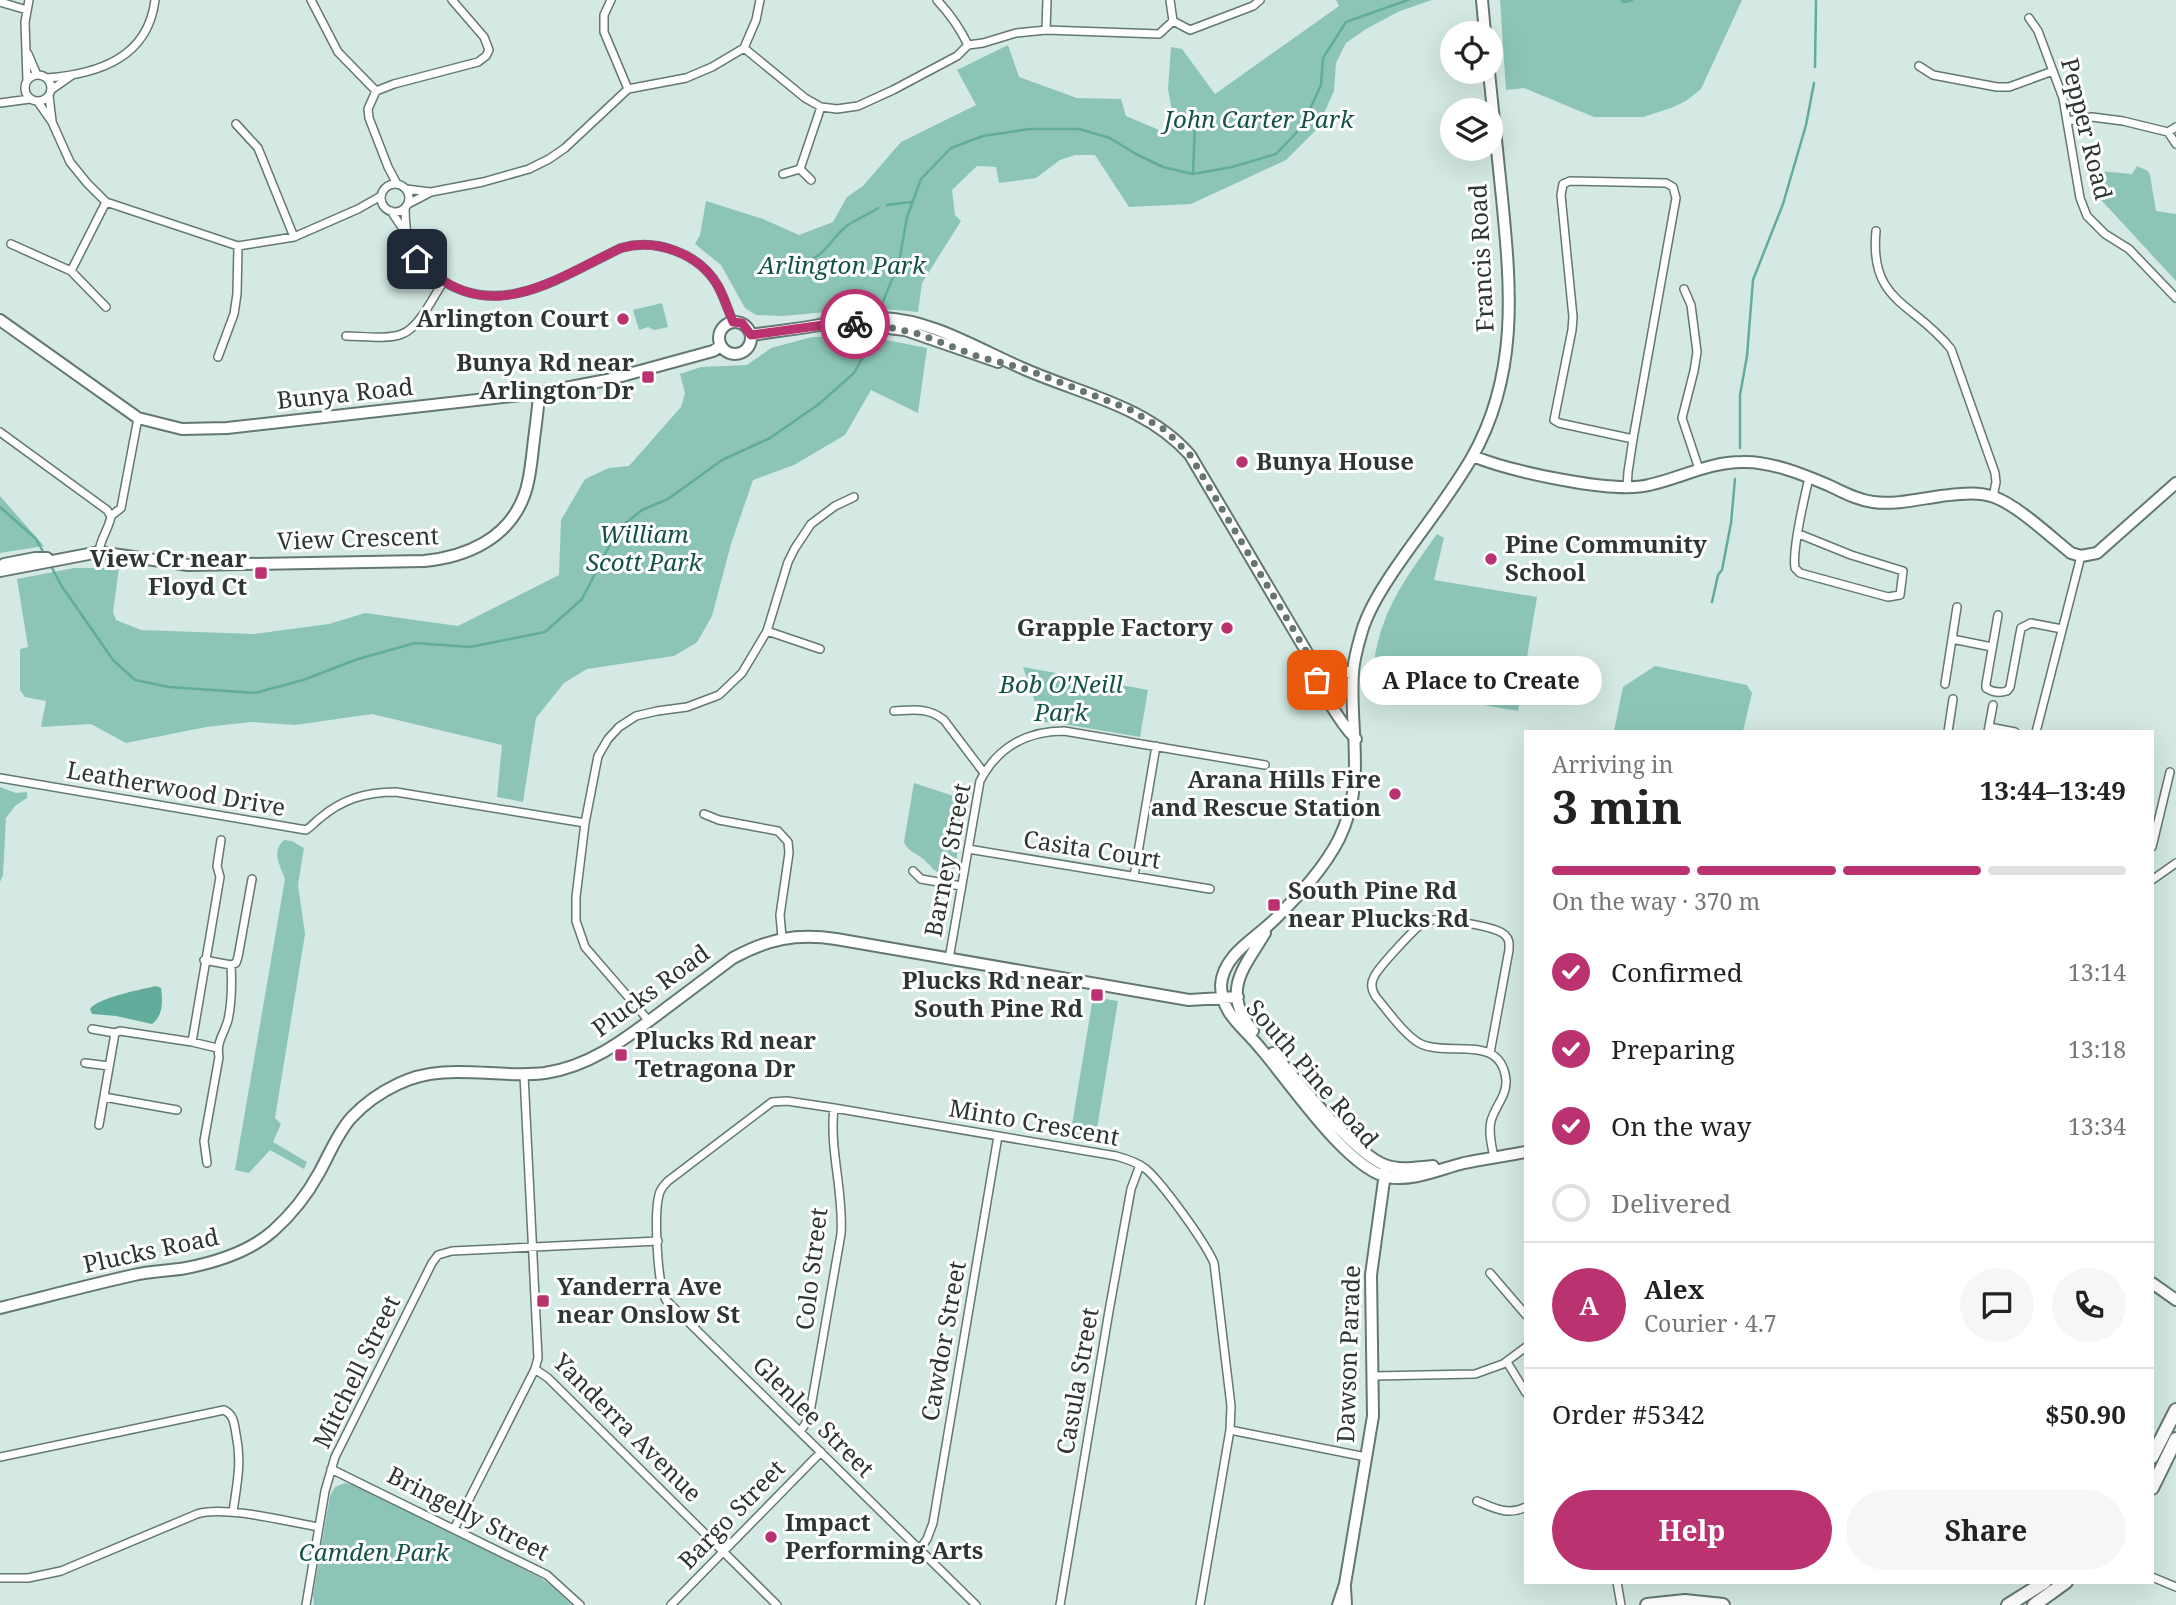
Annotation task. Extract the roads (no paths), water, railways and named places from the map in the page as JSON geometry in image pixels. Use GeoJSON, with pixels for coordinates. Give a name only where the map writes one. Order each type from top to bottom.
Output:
{"type":"FeatureCollection","features":[{"type":"Feature","properties":{"kind":"main road"},"geometry":{"type":"LineString","coordinates":[[2154,1453],[2176,1410]]}},
{"type":"Feature","properties":{"kind":"main road"},"geometry":{"type":"LineString","coordinates":[[2154,1484],[2176,1438]]}},
{"type":"Feature","properties":{"kind":"main road"},"geometry":{"type":"LineString","coordinates":[[2008,1605],[2042,1584]]}},
{"type":"Feature","properties":{"kind":"main road"},"geometry":{"type":"LineString","coordinates":[[2034,1605],[2063,1584]]}},
{"type":"Feature","properties":{"kind":"main road"},"geometry":{"type":"LineString","coordinates":[[1647,1605],[1685,1601],[1723,1605]]}},
{"type":"Feature","properties":{"kind":"street"},"geometry":{"type":"LineString","coordinates":[[29,0],[26,84],[34,100],[52,122],[70,162],[106,202],[238,246],[293,237],[358,209],[381,196],[387,186],[388,167]]}},
{"type":"Feature","properties":{"kind":"street"},"geometry":{"type":"LineString","coordinates":[[26,50],[37,75],[47,78],[72,76],[112,63],[134,47],[148,27],[155,0]]}},
{"type":"Feature","properties":{"kind":"street"},"geometry":{"type":"LineString","coordinates":[[311,0],[338,52],[376,92]]}},
{"type":"Feature","properties":{"kind":"street"},"geometry":{"type":"LineString","coordinates":[[452,0],[486,40],[489,50],[486,56],[478,62],[394,83],[376,92],[368,109],[388,167],[397,184],[406,190],[431,192],[483,182],[529,169],[549,159],[565,148],[628,89],[700,73],[744,48],[756,20],[760,0]]}},
{"type":"Feature","properties":{"kind":"street"},"geometry":{"type":"LineString","coordinates":[[611,0],[604,15],[604,32],[628,89]]}},
{"type":"Feature","properties":{"kind":"street"},"geometry":{"type":"LineString","coordinates":[[937,0],[955,21],[968,45]]}},
{"type":"Feature","properties":{"kind":"street"},"geometry":{"type":"LineString","coordinates":[[1046,30],[1047,0]]}},
{"type":"Feature","properties":{"kind":"street"},"geometry":{"type":"LineString","coordinates":[[1170,0],[1173,21]]}},
{"type":"Feature","properties":{"kind":"street"},"geometry":{"type":"LineString","coordinates":[[1173,21],[1190,30],[1253,6],[1260,0]]}},
{"type":"Feature","properties":{"kind":"street"},"geometry":{"type":"LineString","coordinates":[[1482,0],[1484,21]]}},
{"type":"Feature","properties":{"kind":"street"},"geometry":{"type":"LineString","coordinates":[[0,2],[27,10]]}},
{"type":"Feature","properties":{"kind":"street","name":"Pepper Road"},"geometry":{"type":"LineString","coordinates":[[2029,18],[2038,31],[2063,98],[2080,198],[2087,216],[2105,234],[2129,249],[2176,298]]}},
{"type":"Feature","properties":{"kind":"street"},"geometry":{"type":"LineString","coordinates":[[744,48],[796,91],[821,107],[837,109],[858,106],[929,72],[957,56],[968,45],[1016,33],[1046,30],[1159,34],[1173,21]]}},
{"type":"Feature","properties":{"kind":"street"},"geometry":{"type":"LineString","coordinates":[[1919,66],[1933,75],[1997,87],[2009,87],[2053,71]]}},
{"type":"Feature","properties":{"kind":"street"},"geometry":{"type":"LineString","coordinates":[[1,102],[37,75]]}},
{"type":"Feature","properties":{"kind":"street"},"geometry":{"type":"LineString","coordinates":[[1,102],[45,100],[72,76]]}},
{"type":"Feature","properties":{"kind":"street"},"geometry":{"type":"LineString","coordinates":[[47,78],[51,84],[52,122]]}},
{"type":"Feature","properties":{"kind":"street","name":"Francis Road"},"geometry":{"type":"LineString","coordinates":[[1356,739],[1353,673],[1364,622],[1376,599],[1473,456],[1498,390],[1510,330],[1510,277],[1490,84]]}},
{"type":"Feature","properties":{"kind":"street"},"geometry":{"type":"LineString","coordinates":[[800,169],[821,107]]}},
{"type":"Feature","properties":{"kind":"street"},"geometry":{"type":"LineString","coordinates":[[2067,121],[2092,117],[2123,121],[2168,132],[2176,144]]}},
{"type":"Feature","properties":{"kind":"street"},"geometry":{"type":"LineString","coordinates":[[236,124],[258,148],[293,237]]}},
{"type":"Feature","properties":{"kind":"street"},"geometry":{"type":"LineString","coordinates":[[2168,132],[2176,127]]}},
{"type":"Feature","properties":{"kind":"street"},"geometry":{"type":"LineString","coordinates":[[783,174],[800,169]]}},
{"type":"Feature","properties":{"kind":"street"},"geometry":{"type":"LineString","coordinates":[[800,169],[811,180]]}},
{"type":"Feature","properties":{"kind":"street"},"geometry":{"type":"LineString","coordinates":[[1627,488],[1627,475],[1676,194],[1673,187],[1666,183],[1570,181],[1563,184],[1560,195],[1573,324],[1554,420],[1633,439]]}},
{"type":"Feature","properties":{"kind":"street"},"geometry":{"type":"LineString","coordinates":[[387,186],[397,184]]}},
{"type":"Feature","properties":{"kind":"street"},"geometry":{"type":"LineString","coordinates":[[406,190],[409,196],[405,232],[417,259],[443,282],[466,293],[505,297],[531,291],[621,248],[632,245],[657,246],[691,258],[705,270],[717,283],[733,322]]}},
{"type":"Feature","properties":{"kind":"street"},"geometry":{"type":"LineString","coordinates":[[358,209],[388,209],[396,212],[431,192]]}},
{"type":"Feature","properties":{"kind":"street"},"geometry":{"type":"LineString","coordinates":[[381,196],[405,232]]}},
{"type":"Feature","properties":{"kind":"street"},"geometry":{"type":"LineString","coordinates":[[71,271],[106,202]]}},
{"type":"Feature","properties":{"kind":"street"},"geometry":{"type":"LineString","coordinates":[[1876,231],[1875,264],[1888,292],[1939,334],[1951,349],[1995,473],[1993,497]]}},
{"type":"Feature","properties":{"kind":"street"},"geometry":{"type":"LineString","coordinates":[[11,244],[71,271],[106,307]]}},
{"type":"Feature","properties":{"kind":"street"},"geometry":{"type":"LineString","coordinates":[[218,357],[234,314],[238,246]]}},
{"type":"Feature","properties":{"kind":"street"},"geometry":{"type":"LineString","coordinates":[[346,336],[404,334],[415,325],[443,282]]}},
{"type":"Feature","properties":{"kind":"street"},"geometry":{"type":"LineString","coordinates":[[1684,289],[1691,305],[1697,352],[1682,418],[1699,469]]}},
{"type":"Feature","properties":{"kind":"street"},"geometry":{"type":"LineString","coordinates":[[751,335],[824,325],[850,318],[906,321],[980,347],[1023,368],[1129,409],[1165,430],[1190,455],[1309,656],[1312,670],[1346,729],[1356,739]]}},
{"type":"Feature","properties":{"kind":"street","name":"Bunya Road"},"geometry":{"type":"LineString","coordinates":[[0,320],[138,418],[182,429],[210,429],[539,393],[607,380],[703,354],[721,346]]}},
{"type":"Feature","properties":{"kind":"street"},"geometry":{"type":"LineString","coordinates":[[733,322],[742,323],[751,335],[750,345],[738,354],[729,353],[721,346],[719,336],[720,331],[733,322]]}},
{"type":"Feature","properties":{"kind":"street","name":"View Crescent"},"geometry":{"type":"LineString","coordinates":[[0,565],[99,552],[188,565],[424,561],[468,551],[494,537],[515,514],[521,503],[528,483],[539,393]]}},
{"type":"Feature","properties":{"kind":"street"},"geometry":{"type":"LineString","coordinates":[[99,552],[111,516],[121,508],[138,418]]}},
{"type":"Feature","properties":{"kind":"street"},"geometry":{"type":"LineString","coordinates":[[0,432],[107,510],[111,516]]}},
{"type":"Feature","properties":{"kind":"street"},"geometry":{"type":"LineString","coordinates":[[1473,456],[1537,475],[1627,488],[1648,486],[1699,469],[1731,462],[1755,462],[1809,478],[1848,495],[1873,502],[1898,502],[1962,493],[1980,494],[2006,502],[2071,553],[2081,556],[2097,553],[2176,483]]}},
{"type":"Feature","properties":{"kind":"street"},"geometry":{"type":"LineString","coordinates":[[1798,534],[1851,555],[1903,571],[1900,595],[1888,597],[1800,573],[1795,569],[1798,534],[1809,478]]}},
{"type":"Feature","properties":{"kind":"street"},"geometry":{"type":"LineString","coordinates":[[649,1021],[585,947],[576,922],[576,897],[585,824],[598,756],[614,733],[636,716],[687,707],[719,695],[742,673],[767,631],[788,562],[795,548],[811,524],[835,506],[854,497]]}},
{"type":"Feature","properties":{"kind":"street"},"geometry":{"type":"LineString","coordinates":[[2037,730],[2081,556]]}},
{"type":"Feature","properties":{"kind":"street","name":"View Crescent"},"geometry":{"type":"LineString","coordinates":[[0,571],[35,562]]}},
{"type":"Feature","properties":{"kind":"street"},"geometry":{"type":"LineString","coordinates":[[1945,684],[1958,607]]}},
{"type":"Feature","properties":{"kind":"street"},"geometry":{"type":"LineString","coordinates":[[1998,615],[1986,688],[1990,691],[2007,691],[2010,687],[2021,628],[2031,623],[2062,629]]}},
{"type":"Feature","properties":{"kind":"street"},"geometry":{"type":"LineString","coordinates":[[767,631],[820,649]]}},
{"type":"Feature","properties":{"kind":"street"},"geometry":{"type":"LineString","coordinates":[[1952,639],[1993,647]]}},
{"type":"Feature","properties":{"kind":"street"},"geometry":{"type":"LineString","coordinates":[[1309,656],[1323,668],[1353,673]]}},
{"type":"Feature","properties":{"kind":"street"},"geometry":{"type":"LineString","coordinates":[[1948,730],[1953,699]]}},
{"type":"Feature","properties":{"kind":"street"},"geometry":{"type":"LineString","coordinates":[[1989,729],[1993,705]]}},
{"type":"Feature","properties":{"kind":"street"},"geometry":{"type":"LineString","coordinates":[[894,711],[916,709],[936,714],[944,720],[984,773]]}},
{"type":"Feature","properties":{"kind":"street","name":"Barney Street"},"geometry":{"type":"LineString","coordinates":[[949,959],[980,781],[1003,749],[1032,734],[1063,731],[1265,765]]}},
{"type":"Feature","properties":{"kind":"street","name":"South Pine Road"},"geometry":{"type":"LineString","coordinates":[[1356,739],[1356,775],[1346,822],[1322,866],[1271,924],[1242,968],[1238,996],[1245,1020],[1267,1047],[1346,1135],[1385,1171]]}},
{"type":"Feature","properties":{"kind":"street"},"geometry":{"type":"LineString","coordinates":[[1134,876],[1156,746]]}},
{"type":"Feature","properties":{"kind":"street"},"geometry":{"type":"LineString","coordinates":[[2154,839],[2170,772]]}},
{"type":"Feature","properties":{"kind":"street","name":"Leatherwood Drive"},"geometry":{"type":"LineString","coordinates":[[0,778],[306,830],[339,805],[374,792],[396,792],[585,824]]}},
{"type":"Feature","properties":{"kind":"street"},"geometry":{"type":"LineString","coordinates":[[704,814],[719,820],[778,831],[788,842],[789,853],[780,915],[782,938]]}},
{"type":"Feature","properties":{"kind":"street"},"geometry":{"type":"LineString","coordinates":[[192,1042],[220,877],[217,866],[221,840]]}},
{"type":"Feature","properties":{"kind":"street","name":"Casita Court"},"geometry":{"type":"LineString","coordinates":[[968,849],[1210,890]]}},
{"type":"Feature","properties":{"kind":"street"},"geometry":{"type":"LineString","coordinates":[[2154,878],[2176,863]]}},
{"type":"Feature","properties":{"kind":"street"},"geometry":{"type":"LineString","coordinates":[[913,871],[921,879],[961,886]]}},
{"type":"Feature","properties":{"kind":"street"},"geometry":{"type":"LineString","coordinates":[[204,960],[231,965],[236,963],[251,879]]}},
{"type":"Feature","properties":{"kind":"street"},"geometry":{"type":"LineString","coordinates":[[1490,1053],[1508,939],[1494,929],[1442,920],[1424,922],[1376,972],[1372,982],[1374,995],[1420,1044],[1490,1053],[1497,1058],[1506,1082],[1504,1094],[1490,1124],[1494,1158]]}},
{"type":"Feature","properties":{"kind":"street","name":"South Pine Road"},"geometry":{"type":"LineString","coordinates":[[1271,924],[1245,945],[1229,963],[1221,980],[1223,999],[1231,1016],[1260,1047],[1293,1091],[1360,1163],[1406,1178],[1524,1152]]}},
{"type":"Feature","properties":{"kind":"street","name":"Plucks Road"},"geometry":{"type":"LineString","coordinates":[[0,1308],[137,1274],[188,1268],[229,1257],[272,1232],[293,1211],[306,1195],[336,1140],[351,1119],[390,1088],[403,1081],[430,1074],[452,1072],[524,1075],[556,1070],[586,1061],[615,1047],[733,958],[751,948],[782,938],[814,936],[1189,1000],[1238,996]]}},
{"type":"Feature","properties":{"kind":"street"},"geometry":{"type":"LineString","coordinates":[[207,1163],[204,1141],[219,1058],[217,1048],[227,1022],[233,989],[231,965]]}},
{"type":"Feature","properties":{"kind":"street"},"geometry":{"type":"LineString","coordinates":[[92,1029],[115,1033],[120,1031],[217,1048]]}},
{"type":"Feature","properties":{"kind":"street"},"geometry":{"type":"LineString","coordinates":[[99,1125],[115,1033]]}},
{"type":"Feature","properties":{"kind":"street"},"geometry":{"type":"LineString","coordinates":[[85,1062],[109,1066]]}},
{"type":"Feature","properties":{"kind":"street","name":"Yanderra Avenue"},"geometry":{"type":"LineString","coordinates":[[524,1075],[538,1352],[535,1369],[548,1378],[777,1605]]}},
{"type":"Feature","properties":{"kind":"street"},"geometry":{"type":"LineString","coordinates":[[104,1097],[177,1110]]}},
{"type":"Feature","properties":{"kind":"street","name":"Minto Crescent"},"geometry":{"type":"LineString","coordinates":[[658,1241],[658,1197],[663,1186],[765,1107],[781,1100],[1116,1156],[1140,1165],[1158,1181],[1207,1249],[1214,1263],[1231,1406],[1230,1430],[1200,1605]]}},
{"type":"Feature","properties":{"kind":"street","name":"Colo Street"},"geometry":{"type":"LineString","coordinates":[[800,1432],[809,1418],[841,1234],[834,1108]]}},
{"type":"Feature","properties":{"kind":"street","name":"Cawdor Street"},"geometry":{"type":"LineString","coordinates":[[920,1549],[933,1522],[998,1136]]}},
{"type":"Feature","properties":{"kind":"street","name":"Casula Street"},"geometry":{"type":"LineString","coordinates":[[1060,1605],[1131,1189],[1140,1165]]}},
{"type":"Feature","properties":{"kind":"street","name":"Dawson Parade"},"geometry":{"type":"LineString","coordinates":[[1338,1605],[1345,1584],[1373,1416],[1371,1275],[1385,1171]]}},
{"type":"Feature","properties":{"kind":"street"},"geometry":{"type":"LineString","coordinates":[[533,1247],[658,1241]]}},
{"type":"Feature","properties":{"kind":"street","name":"Glenlee Street"},"geometry":{"type":"LineString","coordinates":[[658,1241],[660,1280],[666,1300],[976,1605]]}},
{"type":"Feature","properties":{"kind":"street","name":"Mitchell Street"},"geometry":{"type":"LineString","coordinates":[[306,1605],[331,1469],[345,1435],[432,1263],[438,1255],[453,1251],[533,1247]]}},
{"type":"Feature","properties":{"kind":"street"},"geometry":{"type":"LineString","coordinates":[[1490,1273],[1524,1313]]}},
{"type":"Feature","properties":{"kind":"street"},"geometry":{"type":"LineString","coordinates":[[2154,1284],[2176,1300]]}},
{"type":"Feature","properties":{"kind":"street"},"geometry":{"type":"LineString","coordinates":[[1373,1376],[1475,1374],[1507,1362],[1524,1348]]}},
{"type":"Feature","properties":{"kind":"street"},"geometry":{"type":"LineString","coordinates":[[1507,1362],[1524,1390]]}},
{"type":"Feature","properties":{"kind":"street"},"geometry":{"type":"LineString","coordinates":[[454,1528],[535,1369]]}},
{"type":"Feature","properties":{"kind":"street"},"geometry":{"type":"LineString","coordinates":[[0,1457],[230,1410],[240,1457],[233,1512]]}},
{"type":"Feature","properties":{"kind":"street"},"geometry":{"type":"LineString","coordinates":[[1230,1430],[1366,1457]]}},
{"type":"Feature","properties":{"kind":"street","name":"Bargo Street"},"geometry":{"type":"LineString","coordinates":[[671,1605],[821,1452]]}},
{"type":"Feature","properties":{"kind":"street","name":"Bringelly Street"},"geometry":{"type":"LineString","coordinates":[[331,1469],[548,1575],[580,1605]]}},
{"type":"Feature","properties":{"kind":"street"},"geometry":{"type":"LineString","coordinates":[[1477,1501],[1508,1512],[1524,1508]]}},
{"type":"Feature","properties":{"kind":"street"},"geometry":{"type":"LineString","coordinates":[[0,1578],[28,1578],[61,1571],[204,1512],[233,1512],[319,1527]]}},
{"type":"Feature","properties":{"kind":"street"},"geometry":{"type":"LineString","coordinates":[[2154,1578],[2176,1587]]}},
{"type":"Feature","properties":{"kind":"street","name":"Dawson Parade"},"geometry":{"type":"LineString","coordinates":[[1345,1584],[1346,1605]]}},
{"type":"Feature","properties":{"kind":"street"},"geometry":{"type":"LineString","coordinates":[[1617,1584],[1621,1605]]}},
{"type":"Feature","properties":{"kind":"waterway"},"geometry":{"type":"LineString","coordinates":[[882,304],[899,262],[907,217],[921,179],[951,148],[983,136],[1029,129],[1079,129],[1110,138],[1163,167],[1193,174],[1232,167],[1276,154],[1297,132],[1310,109],[1321,85],[1323,58],[1346,22],[1408,0]]}},
{"type":"Feature","properties":{"kind":"waterway"},"geometry":{"type":"LineString","coordinates":[[1621,0],[1632,0]]}},
{"type":"Feature","properties":{"kind":"waterway"},"geometry":{"type":"LineString","coordinates":[[1815,67],[1816,0]]}},
{"type":"Feature","properties":{"kind":"waterway"},"geometry":{"type":"LineString","coordinates":[[1740,448],[1740,395],[1747,356],[1753,280],[1783,204],[1806,125],[1814,83]]}},
{"type":"Feature","properties":{"kind":"waterway"},"geometry":{"type":"LineString","coordinates":[[1193,174],[1195,125]]}},
{"type":"Feature","properties":{"kind":"waterway"},"geometry":{"type":"LineString","coordinates":[[887,205],[911,202]]}},
{"type":"Feature","properties":{"kind":"waterway"},"geometry":{"type":"LineString","coordinates":[[800,262],[822,253],[848,225],[878,208]]}},
{"type":"Feature","properties":{"kind":"waterway"},"geometry":{"type":"LineString","coordinates":[[50,564],[61,585],[113,660],[135,680],[169,687],[255,693],[415,643],[470,647],[545,632],[582,599],[618,529],[642,510],[668,499],[722,460],[770,438],[819,404],[854,373],[871,343]]}},
{"type":"Feature","properties":{"kind":"waterway"},"geometry":{"type":"LineString","coordinates":[[1712,602],[1718,575],[1722,570],[1731,523],[1735,479]]}},
{"type":"Feature","properties":{"kind":"waterway"},"geometry":{"type":"LineString","coordinates":[[0,507],[36,539],[45,555]]}},
{"type":"Feature","properties":{"kind":"place","name":"Arlington Court"},"geometry":{"type":"Point","coordinates":[623,319]}},
{"type":"Feature","properties":{"kind":"place","name":"Bunya Rd near Arlington Dr"},"geometry":{"type":"Point","coordinates":[648,377]}},
{"type":"Feature","properties":{"kind":"place","name":"Bunya House"},"geometry":{"type":"Point","coordinates":[1242,462]}},
{"type":"Feature","properties":{"kind":"place","name":"Pine Community School"},"geometry":{"type":"Point","coordinates":[1491,559]}},
{"type":"Feature","properties":{"kind":"place","name":"View Cr near Floyd Ct"},"geometry":{"type":"Point","coordinates":[261,573]}},
{"type":"Feature","properties":{"kind":"place","name":"Grapple Factory"},"geometry":{"type":"Point","coordinates":[1227,628]}},
{"type":"Feature","properties":{"kind":"place","name":"A Place to Create"},"geometry":{"type":"Point","coordinates":[1317,680]}},
{"type":"Feature","properties":{"kind":"place","name":"Arana Hills Fire and Rescue Station"},"geometry":{"type":"Point","coordinates":[1395,794]}},
{"type":"Feature","properties":{"kind":"place","name":"South Pine Rd near Plucks Rd"},"geometry":{"type":"Point","coordinates":[1274,905]}},
{"type":"Feature","properties":{"kind":"place","name":"Plucks Rd near South Pine Rd"},"geometry":{"type":"Point","coordinates":[1097,995]}},
{"type":"Feature","properties":{"kind":"place","name":"Plucks Rd near Tetragona Dr"},"geometry":{"type":"Point","coordinates":[621,1055]}},
{"type":"Feature","properties":{"kind":"place","name":"Yanderra Ave near Onslow St"},"geometry":{"type":"Point","coordinates":[543,1301]}},
{"type":"Feature","properties":{"kind":"place","name":"Impact Performing Arts"},"geometry":{"type":"Point","coordinates":[771,1537]}},
{"type":"Feature","properties":{"kind":"park label","name":"John Carter Park"},"geometry":{"type":"Point","coordinates":[1259,120]}},
{"type":"Feature","properties":{"kind":"park label","name":"Arlington Park"},"geometry":{"type":"Point","coordinates":[842,266]}},
{"type":"Feature","properties":{"kind":"park label","name":"William Scott Park"},"geometry":{"type":"Point","coordinates":[644,549]}},
{"type":"Feature","properties":{"kind":"park label","name":"Bob O'Neill Park"},"geometry":{"type":"Point","coordinates":[1061,699]}},
{"type":"Feature","properties":{"kind":"park label","name":"Camden Park"},"geometry":{"type":"Point","coordinates":[374,1553]}}]}
